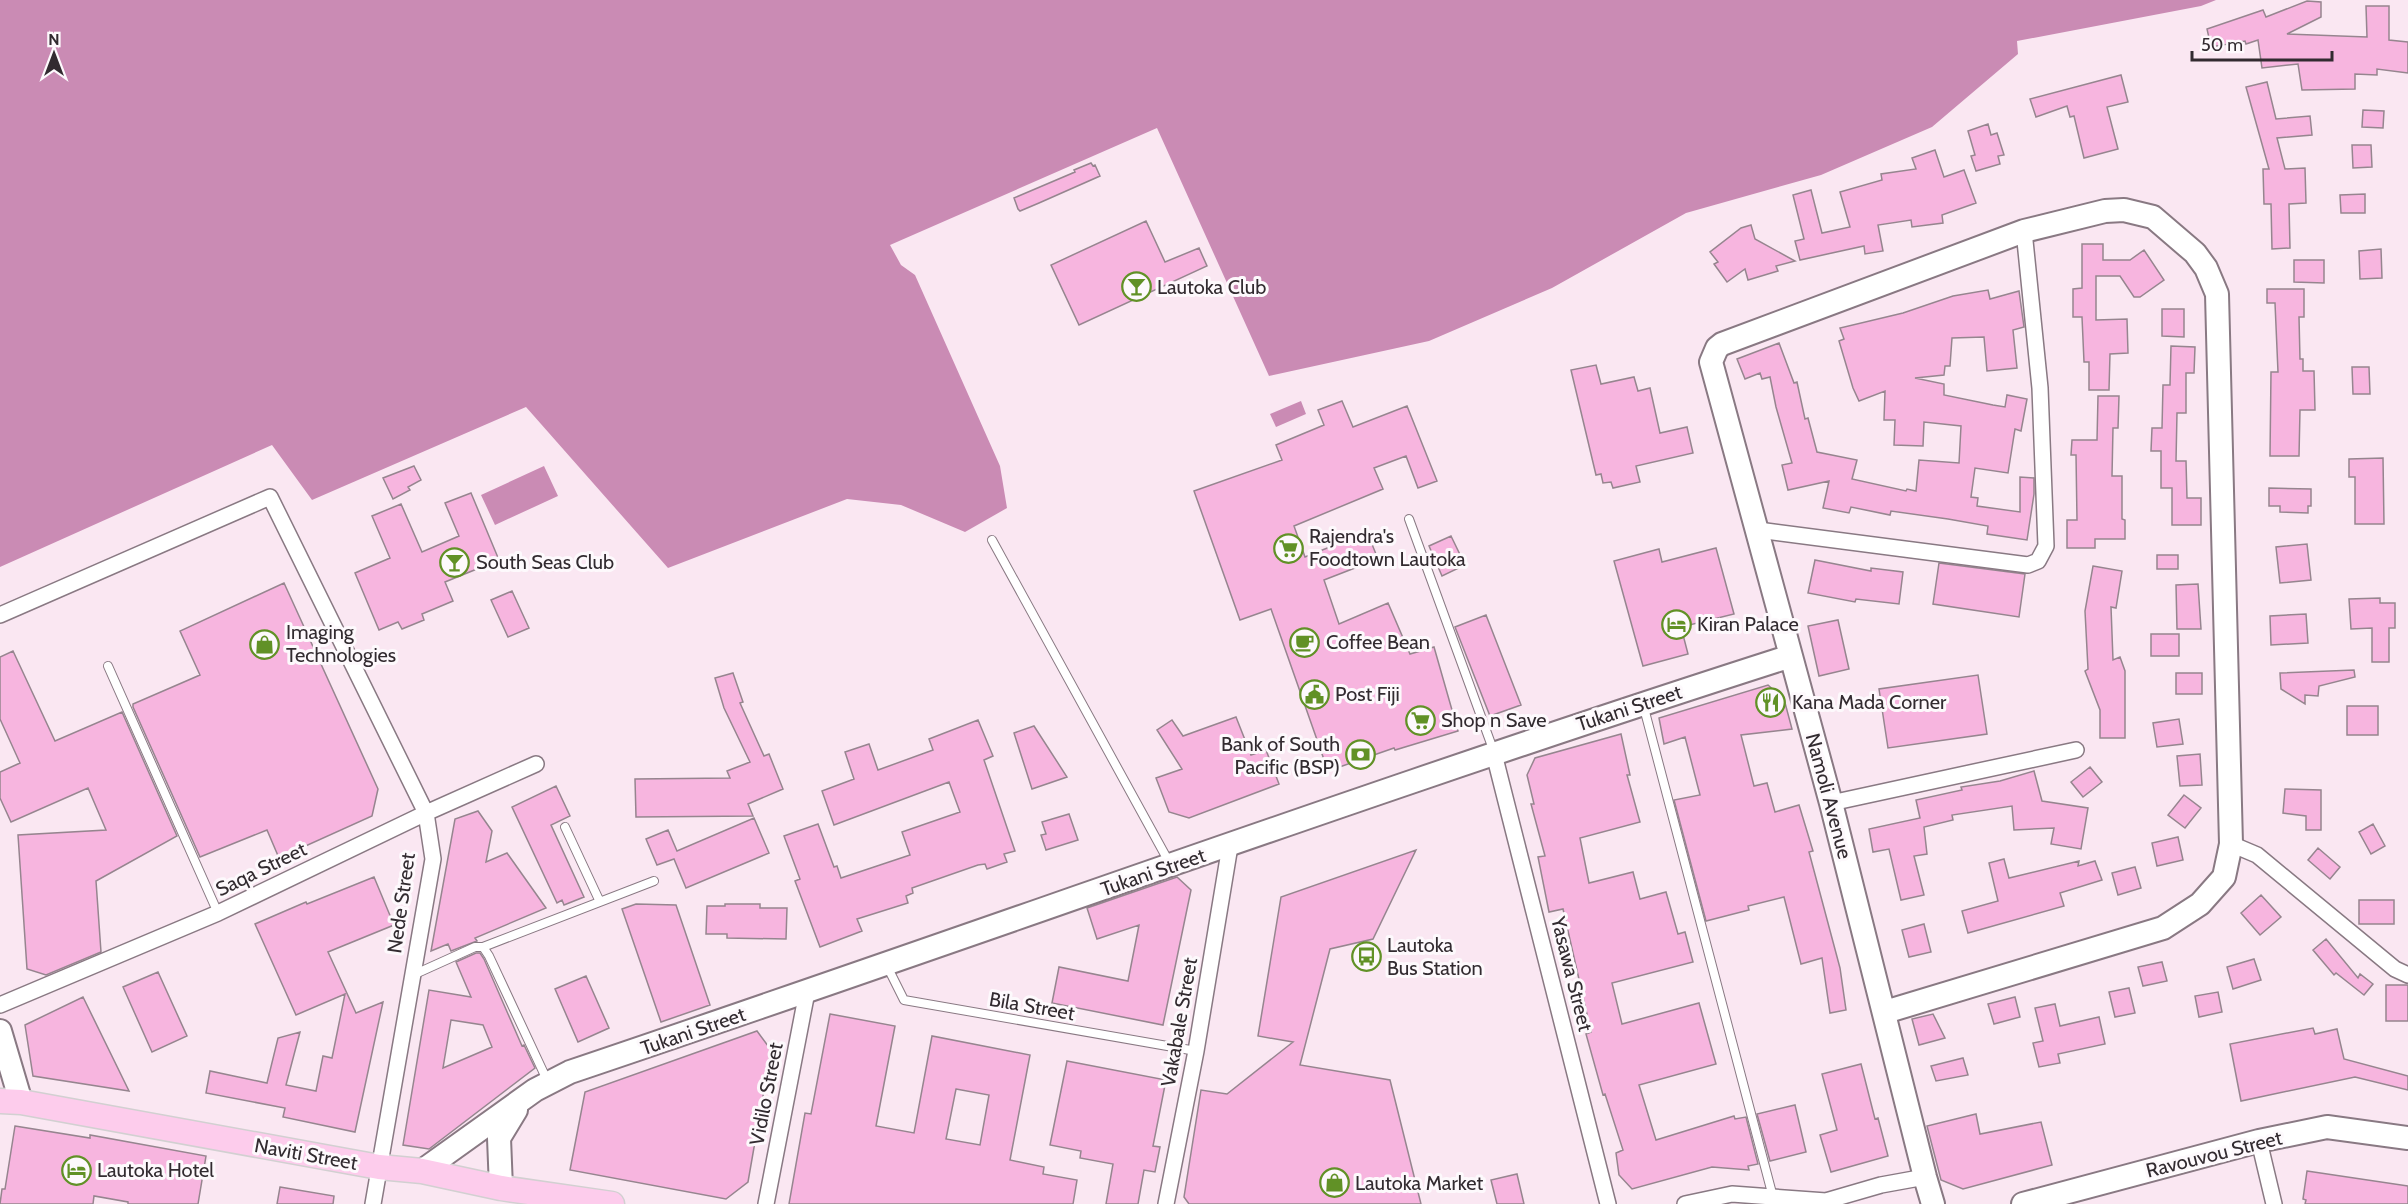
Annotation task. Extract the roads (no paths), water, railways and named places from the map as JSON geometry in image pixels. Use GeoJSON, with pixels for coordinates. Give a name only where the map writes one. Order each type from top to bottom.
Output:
{"type":"FeatureCollection","features":[{"type":"Feature","properties":{"kind":"main road","name":"Naviti Street"},"geometry":{"type":"LineString","coordinates":[[10,1102],[379,1167],[422,1172],[501,1188],[612,1204]]}},
{"type":"Feature","properties":{"kind":"street"},"geometry":{"type":"LineString","coordinates":[[1758,530],[2028,565],[2038,561],[2046,546],[2040,388],[2024,231],[2105,211],[2142,212],[2153,217],[2195,253],[2213,282],[2217,294],[2231,844],[2224,877],[2200,904],[2163,928],[1885,1012]]}},
{"type":"Feature","properties":{"kind":"street","name":"Namoli Avenue"},"geometry":{"type":"LineString","coordinates":[[1934,1204],[1925,1177],[1832,803],[1711,367],[1713,354],[1722,344],[2024,231]]}},
{"type":"Feature","properties":{"kind":"street","name":"Nede Street"},"geometry":{"type":"LineString","coordinates":[[0,615],[270,497],[426,813],[433,859],[373,1204]]}},
{"type":"Feature","properties":{"kind":"street","name":"Tukani Street"},"geometry":{"type":"LineString","coordinates":[[422,1172],[548,1082],[570,1072],[1643,703],[1791,656]]}},
{"type":"Feature","properties":{"kind":"street"},"geometry":{"type":"LineString","coordinates":[[1832,803],[2076,750]]}},
{"type":"Feature","properties":{"kind":"street","name":"Yasawa Street"},"geometry":{"type":"LineString","coordinates":[[1494,754],[1608,1204]]}},
{"type":"Feature","properties":{"kind":"street","name":"Saqa Street"},"geometry":{"type":"LineString","coordinates":[[0,1005],[218,913],[426,813],[536,764]]}},
{"type":"Feature","properties":{"kind":"street"},"geometry":{"type":"LineString","coordinates":[[2231,844],[2257,855],[2395,969],[2408,975]]}},
{"type":"Feature","properties":{"kind":"street","name":"Vakabale Street"},"geometry":{"type":"LineString","coordinates":[[1166,1204],[1196,1051],[1230,846]]}},
{"type":"Feature","properties":{"kind":"street","name":"Vidilo Street"},"geometry":{"type":"LineString","coordinates":[[766,1204],[807,992]]}},
{"type":"Feature","properties":{"kind":"street"},"geometry":{"type":"LineString","coordinates":[[0,1031],[10,1102]]}},
{"type":"Feature","properties":{"kind":"street","name":"Tukani Street"},"geometry":{"type":"LineString","coordinates":[[501,1188],[499,1138],[521,1102]]}},
{"type":"Feature","properties":{"kind":"street","name":"Ravouvou Street"},"geometry":{"type":"LineString","coordinates":[[2024,1204],[2259,1141],[2327,1127],[2408,1138]]}},
{"type":"Feature","properties":{"kind":"street"},"geometry":{"type":"LineString","coordinates":[[2259,1141],[2274,1204]]}},
{"type":"Feature","properties":{"kind":"street"},"geometry":{"type":"LineString","coordinates":[[1685,1204],[1732,1194],[1826,1201],[1881,1185],[1925,1177]]}},
{"type":"Feature","properties":{"kind":"lane"},"geometry":{"type":"LineString","coordinates":[[1409,519],[1494,754]]}},
{"type":"Feature","properties":{"kind":"lane"},"geometry":{"type":"LineString","coordinates":[[992,540],[1171,865]]}},
{"type":"Feature","properties":{"kind":"lane"},"geometry":{"type":"LineString","coordinates":[[108,666],[218,913]]}},
{"type":"Feature","properties":{"kind":"lane"},"geometry":{"type":"LineString","coordinates":[[1643,703],[1773,1197]]}},
{"type":"Feature","properties":{"kind":"lane"},"geometry":{"type":"LineString","coordinates":[[565,827],[600,902]]}},
{"type":"Feature","properties":{"kind":"lane"},"geometry":{"type":"LineString","coordinates":[[412,975],[475,947],[483,947],[654,881]]}},
{"type":"Feature","properties":{"kind":"lane"},"geometry":{"type":"LineString","coordinates":[[483,947],[548,1082]]}},
{"type":"Feature","properties":{"kind":"lane","name":"Bila Street"},"geometry":{"type":"LineString","coordinates":[[885,964],[904,1000],[1196,1051]]}},
{"type":"Feature","properties":{"kind":"place","name":"Lautoka Club"},"geometry":{"type":"Point","coordinates":[1136,287]}},
{"type":"Feature","properties":{"kind":"place","name":"Rajendra's Foodtown Lautoka"},"geometry":{"type":"Point","coordinates":[1288,548]}},
{"type":"Feature","properties":{"kind":"place","name":"South Seas Club"},"geometry":{"type":"Point","coordinates":[455,562]}},
{"type":"Feature","properties":{"kind":"place","name":"Kiran Palace"},"geometry":{"type":"Point","coordinates":[1676,624]}},
{"type":"Feature","properties":{"kind":"place","name":"Coffee Bean"},"geometry":{"type":"Point","coordinates":[1305,642]}},
{"type":"Feature","properties":{"kind":"place","name":"Imaging Technologies"},"geometry":{"type":"Point","coordinates":[265,644]}},
{"type":"Feature","properties":{"kind":"place","name":"Post Fiji"},"geometry":{"type":"Point","coordinates":[1314,694]}},
{"type":"Feature","properties":{"kind":"place","name":"Kana Mada Corner"},"geometry":{"type":"Point","coordinates":[1771,702]}},
{"type":"Feature","properties":{"kind":"place","name":"Shop n Save"},"geometry":{"type":"Point","coordinates":[1420,720]}},
{"type":"Feature","properties":{"kind":"place","name":"Bank of South Pacific (BSP)"},"geometry":{"type":"Point","coordinates":[1361,755]}},
{"type":"Feature","properties":{"kind":"place","name":"Lautoka Bus Station"},"geometry":{"type":"Point","coordinates":[1366,956]}},
{"type":"Feature","properties":{"kind":"place","name":"Lautoka Hotel"},"geometry":{"type":"Point","coordinates":[76,1170]}},
{"type":"Feature","properties":{"kind":"place","name":"Lautoka Market"},"geometry":{"type":"Point","coordinates":[1334,1183]}}]}
